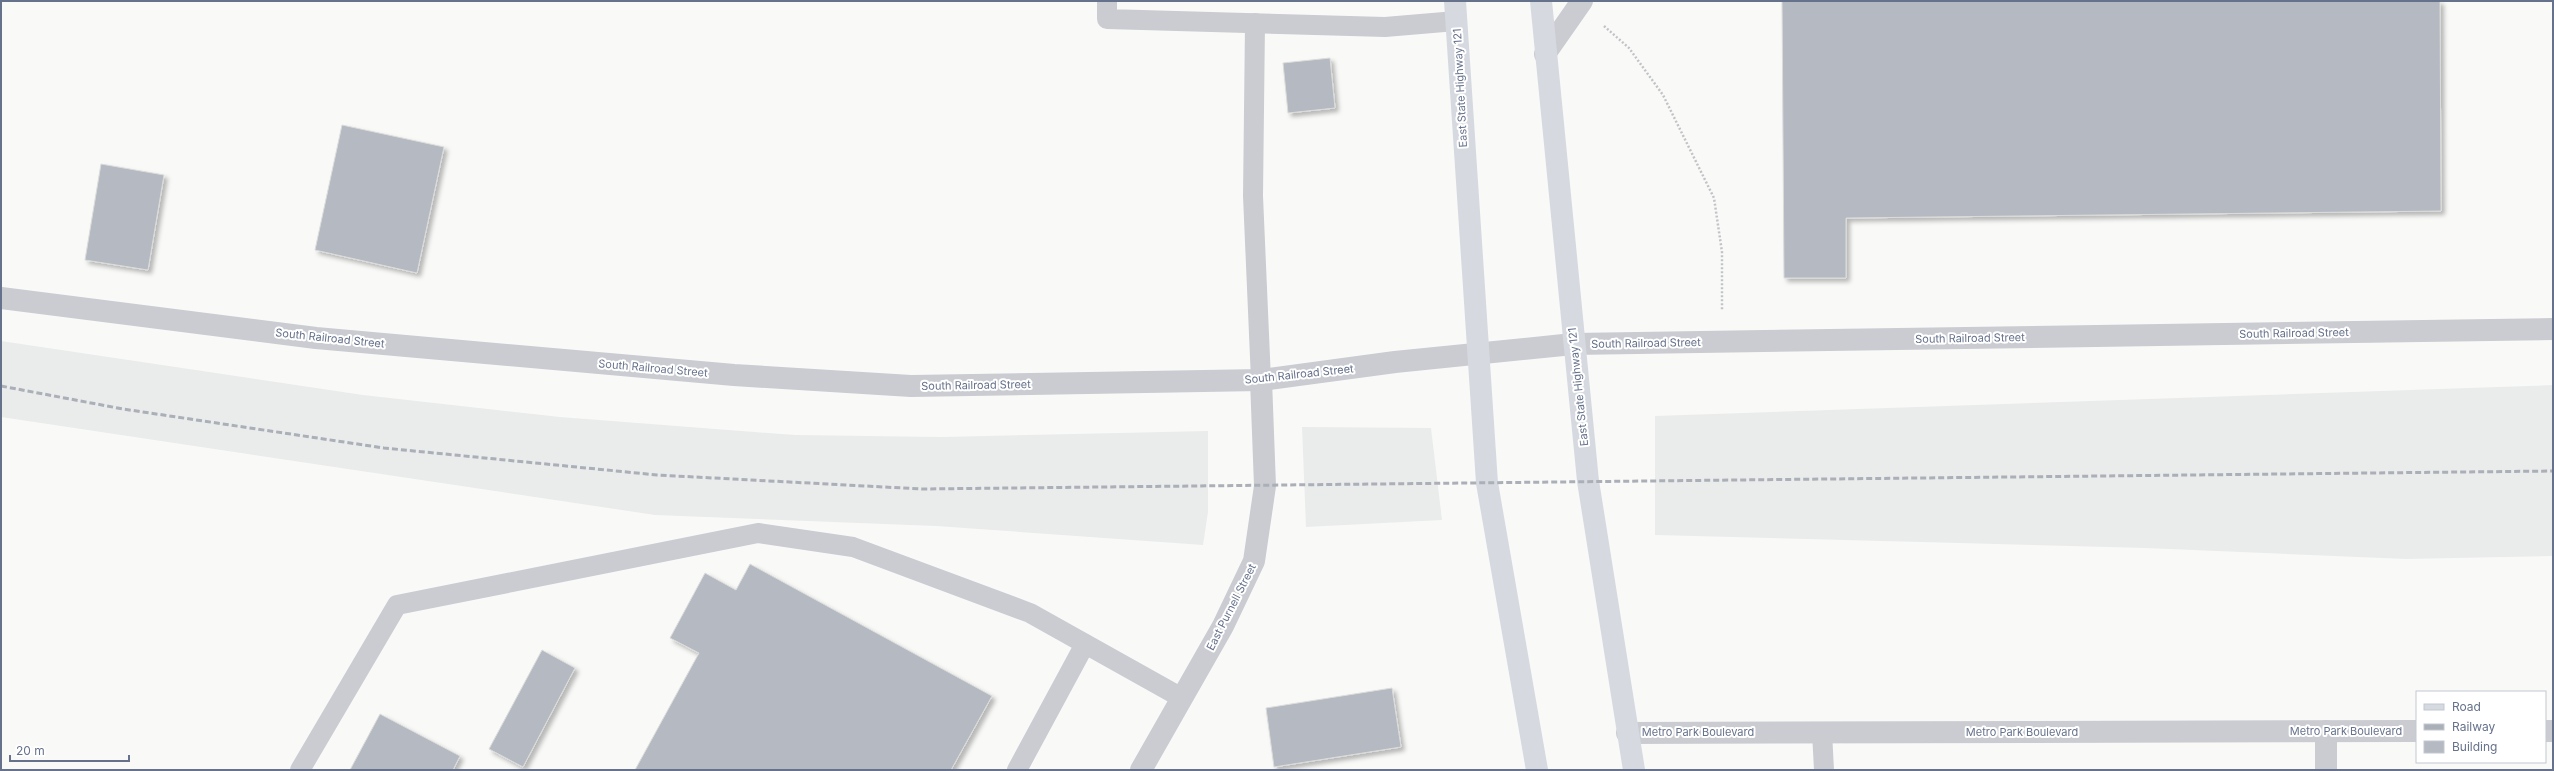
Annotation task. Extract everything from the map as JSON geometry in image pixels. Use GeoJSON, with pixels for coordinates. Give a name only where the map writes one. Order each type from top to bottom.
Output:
{"type":"FeatureCollection","features":[{"type":"Feature","properties":{"kind":"main road","name":"East State Highway 121"},"geometry":{"type":"LineString","coordinates":[[1541,1],[1573,344],[1588,481],[1634,770]]}},
{"type":"Feature","properties":{"kind":"main road","name":"East State Highway 121"},"geometry":{"type":"LineString","coordinates":[[1455,11],[1487,482],[1537,770]]}},
{"type":"Feature","properties":{"kind":"street"},"geometry":{"type":"LineString","coordinates":[[1545,54],[1581,2]]}},
{"type":"Feature","properties":{"kind":"street","name":"South Railroad Street"},"geometry":{"type":"LineString","coordinates":[[1,298],[316,338],[741,375],[911,386],[1261,380],[1573,344],[2553,329]]}},
{"type":"Feature","properties":{"kind":"street","name":"East Purnell Street"},"geometry":{"type":"LineString","coordinates":[[1141,770],[1223,626],[1254,561],[1265,486],[1261,380]]}},
{"type":"Feature","properties":{"kind":"street"},"geometry":{"type":"LineString","coordinates":[[2326,731],[2326,770]]}},
{"type":"Feature","properties":{"kind":"street","name":"Metro Park Boulevard"},"geometry":{"type":"LineString","coordinates":[[1627,733],[2416,731]]}},
{"type":"Feature","properties":{"kind":"lane"},"geometry":{"type":"LineString","coordinates":[[1107,1],[1107,19],[1385,27],[1455,11]]}},
{"type":"Feature","properties":{"kind":"lane"},"geometry":{"type":"LineString","coordinates":[[1255,23],[1253,196],[1261,380]]}},
{"type":"Feature","properties":{"kind":"lane"},"geometry":{"type":"LineString","coordinates":[[300,770],[397,605],[758,532],[853,547],[1030,613],[1182,698]]}},
{"type":"Feature","properties":{"kind":"lane"},"geometry":{"type":"LineString","coordinates":[[1016,770],[1085,644]]}},
{"type":"Feature","properties":{"kind":"lane"},"geometry":{"type":"LineString","coordinates":[[1822,732],[1824,770]]}},
{"type":"Feature","properties":{"kind":"path"},"geometry":{"type":"LineString","coordinates":[[1581,2],[1630,48],[1663,95],[1714,198],[1722,252],[1722,342]]}},
{"type":"Feature","properties":{"kind":"shaded area"},"geometry":{"type":"Polygon","coordinates":[[[1,341],[363,395],[560,417],[795,435],[941,437],[1208,431],[1208,512],[1203,545],[936,526],[655,515],[1,417],[1,341]]]}},
{"type":"Feature","properties":{"kind":"shaded area"},"geometry":{"type":"Polygon","coordinates":[[[2553,385],[2553,556],[2406,559],[2145,548],[1655,535],[1655,416],[2553,385]]]}},
{"type":"Feature","properties":{"kind":"shaded area"},"geometry":{"type":"Polygon","coordinates":[[[1302,427],[1431,428],[1442,520],[1306,527],[1302,427]]]}},
{"type":"Feature","properties":{"kind":"building"},"geometry":{"type":"Polygon","coordinates":[[[1782,1],[2440,1],[2441,211],[1846,218],[1846,278],[1784,278],[1782,1]]]}},
{"type":"Feature","properties":{"kind":"building"},"geometry":{"type":"Polygon","coordinates":[[[1330,58],[1335,108],[1288,113],[1283,63],[1330,58]]]}},
{"type":"Feature","properties":{"kind":"building"},"geometry":{"type":"Polygon","coordinates":[[[342,125],[444,147],[417,273],[315,250],[342,125]]]}},
{"type":"Feature","properties":{"kind":"building"},"geometry":{"type":"Polygon","coordinates":[[[101,164],[164,175],[148,270],[85,260],[101,164]]]}},
{"type":"Feature","properties":{"kind":"building"},"geometry":{"type":"Polygon","coordinates":[[[750,564],[992,696],[951,770],[635,770],[699,653],[670,638],[705,573],[736,590],[750,564]]]}},
{"type":"Feature","properties":{"kind":"building"},"geometry":{"type":"Polygon","coordinates":[[[542,650],[575,668],[523,767],[489,749],[542,650]]]}},
{"type":"Feature","properties":{"kind":"building"},"geometry":{"type":"Polygon","coordinates":[[[1392,688],[1401,747],[1274,767],[1266,708],[1392,688]]]}},
{"type":"Feature","properties":{"kind":"building"},"geometry":{"type":"Polygon","coordinates":[[[380,714],[460,756],[453,770],[350,770],[380,714]]]}},
{"type":"Feature","properties":{"kind":"railway"},"geometry":{"type":"LineString","coordinates":[[1,386],[123,409],[384,448],[657,475],[922,489],[2553,471]]}}]}
